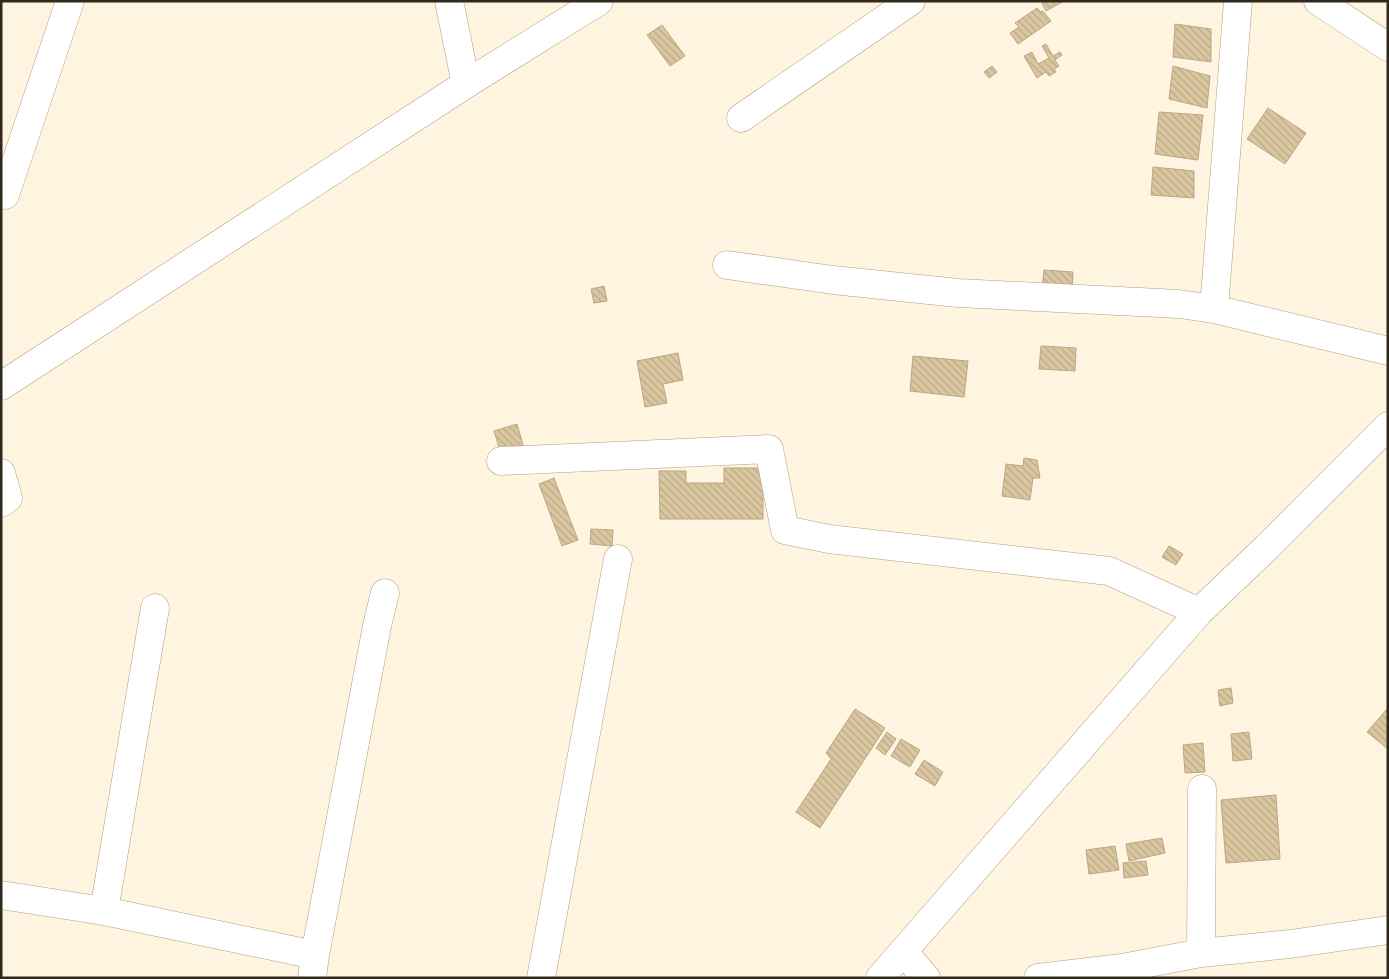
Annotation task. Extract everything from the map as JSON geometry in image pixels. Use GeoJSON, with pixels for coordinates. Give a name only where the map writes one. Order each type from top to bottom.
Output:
{"type":"FeatureCollection","features":[{"type":"Feature","properties":{"kind":"street"},"geometry":{"type":"LineString","coordinates":[[5,195],[70,1]]}},
{"type":"Feature","properties":{"kind":"street"},"geometry":{"type":"LineString","coordinates":[[449,1],[466,84]]}},
{"type":"Feature","properties":{"kind":"street"},"geometry":{"type":"LineString","coordinates":[[1,386],[466,84],[599,1]]}},
{"type":"Feature","properties":{"kind":"street"},"geometry":{"type":"LineString","coordinates":[[741,118],[911,1]]}},
{"type":"Feature","properties":{"kind":"street"},"geometry":{"type":"LineString","coordinates":[[1214,309],[1238,1]]}},
{"type":"Feature","properties":{"kind":"street"},"geometry":{"type":"LineString","coordinates":[[1318,1],[1388,47]]}},
{"type":"Feature","properties":{"kind":"street"},"geometry":{"type":"LineString","coordinates":[[727,265],[833,280],[958,293],[1179,304],[1214,309],[1388,351]]}},
{"type":"Feature","properties":{"kind":"street"},"geometry":{"type":"LineString","coordinates":[[880,978],[1199,612],[1388,426]]}},
{"type":"Feature","properties":{"kind":"street"},"geometry":{"type":"LineString","coordinates":[[502,461],[769,449],[785,530],[829,539],[1109,571],[1199,612]]}},
{"type":"Feature","properties":{"kind":"street"},"geometry":{"type":"LineString","coordinates":[[1,473],[8,498],[1,502]]}},
{"type":"Feature","properties":{"kind":"street"},"geometry":{"type":"LineString","coordinates":[[541,978],[618,559]]}},
{"type":"Feature","properties":{"kind":"street"},"geometry":{"type":"LineString","coordinates":[[1,895],[104,911],[314,966],[377,626],[386,593]]}},
{"type":"Feature","properties":{"kind":"street"},"geometry":{"type":"LineString","coordinates":[[104,911],[155,608]]}},
{"type":"Feature","properties":{"kind":"street"},"geometry":{"type":"LineString","coordinates":[[1201,953],[1202,789]]}},
{"type":"Feature","properties":{"kind":"street"},"geometry":{"type":"LineString","coordinates":[[1038,978],[1122,968],[1201,953],[1290,944],[1388,930]]}},
{"type":"Feature","properties":{"kind":"street"},"geometry":{"type":"LineString","coordinates":[[904,951],[926,978]]}},
{"type":"Feature","properties":{"kind":"building"},"geometry":{"type":"Polygon","coordinates":[[[1041,1],[1064,1],[1046,11],[1041,1]]]}},
{"type":"Feature","properties":{"kind":"building"},"geometry":{"type":"Polygon","coordinates":[[[1037,8],[1041,12],[1043,11],[1051,21],[1018,44],[1010,33],[1019,27],[1015,23],[1037,8]]]}},
{"type":"Feature","properties":{"kind":"building"},"geometry":{"type":"Polygon","coordinates":[[[1175,24],[1211,29],[1211,62],[1173,57],[1175,24]]]}},
{"type":"Feature","properties":{"kind":"building"},"geometry":{"type":"Polygon","coordinates":[[[662,25],[685,56],[670,66],[647,35],[662,25]]]}},
{"type":"Feature","properties":{"kind":"building"},"geometry":{"type":"Polygon","coordinates":[[[1046,44],[1053,56],[1060,52],[1062,55],[1055,60],[1059,66],[1054,69],[1056,72],[1049,76],[1046,72],[1037,78],[1024,56],[1032,52],[1038,64],[1049,58],[1042,46],[1046,44]]]}},
{"type":"Feature","properties":{"kind":"building"},"geometry":{"type":"Polygon","coordinates":[[[992,66],[997,72],[989,78],[984,72],[992,66]]]}},
{"type":"Feature","properties":{"kind":"building"},"geometry":{"type":"Polygon","coordinates":[[[1173,66],[1210,76],[1207,108],[1169,99],[1173,66]]]}},
{"type":"Feature","properties":{"kind":"building"},"geometry":{"type":"Polygon","coordinates":[[[1268,108],[1306,133],[1285,164],[1247,139],[1268,108]]]}},
{"type":"Feature","properties":{"kind":"building"},"geometry":{"type":"Polygon","coordinates":[[[1159,112],[1203,115],[1198,160],[1155,154],[1159,112]]]}},
{"type":"Feature","properties":{"kind":"building"},"geometry":{"type":"Polygon","coordinates":[[[1153,167],[1194,171],[1194,198],[1151,195],[1153,167]]]}},
{"type":"Feature","properties":{"kind":"building"},"geometry":{"type":"Polygon","coordinates":[[[1044,270],[1073,272],[1072,290],[1042,289],[1044,270]]]}},
{"type":"Feature","properties":{"kind":"building"},"geometry":{"type":"Polygon","coordinates":[[[604,286],[607,301],[594,303],[591,289],[604,286]]]}},
{"type":"Feature","properties":{"kind":"building"},"geometry":{"type":"Polygon","coordinates":[[[1041,346],[1076,348],[1075,371],[1039,369],[1041,346]]]}},
{"type":"Feature","properties":{"kind":"building"},"geometry":{"type":"Polygon","coordinates":[[[678,353],[683,380],[663,384],[667,403],[645,407],[637,361],[678,353]]]}},
{"type":"Feature","properties":{"kind":"building"},"geometry":{"type":"Polygon","coordinates":[[[913,356],[968,361],[964,397],[910,391],[913,356]]]}},
{"type":"Feature","properties":{"kind":"building"},"geometry":{"type":"Polygon","coordinates":[[[517,424],[524,448],[501,454],[494,431],[517,424]]]}},
{"type":"Feature","properties":{"kind":"building"},"geometry":{"type":"Polygon","coordinates":[[[1024,458],[1037,460],[1040,478],[1033,478],[1030,500],[1002,496],[1006,464],[1023,466],[1024,458]]]}},
{"type":"Feature","properties":{"kind":"building"},"geometry":{"type":"Polygon","coordinates":[[[724,468],[763,468],[763,519],[660,519],[659,471],[686,471],[686,483],[724,483],[724,468]]]}},
{"type":"Feature","properties":{"kind":"building"},"geometry":{"type":"Polygon","coordinates":[[[554,478],[578,540],[562,546],[539,484],[554,478]]]}},
{"type":"Feature","properties":{"kind":"building"},"geometry":{"type":"Polygon","coordinates":[[[591,529],[613,530],[612,546],[590,544],[591,529]]]}},
{"type":"Feature","properties":{"kind":"building"},"geometry":{"type":"Polygon","coordinates":[[[1169,546],[1183,554],[1176,565],[1162,557],[1169,546]]]}},
{"type":"Feature","properties":{"kind":"building"},"geometry":{"type":"Polygon","coordinates":[[[1231,688],[1233,703],[1220,706],[1218,690],[1231,688]]]}},
{"type":"Feature","properties":{"kind":"building"},"geometry":{"type":"Polygon","coordinates":[[[1388,708],[1388,749],[1367,732],[1388,708]]]}},
{"type":"Feature","properties":{"kind":"building"},"geometry":{"type":"Polygon","coordinates":[[[855,709],[885,728],[820,828],[796,812],[831,759],[826,753],[855,709]]]}},
{"type":"Feature","properties":{"kind":"building"},"geometry":{"type":"Polygon","coordinates":[[[887,732],[896,739],[885,755],[876,748],[887,732]]]}},
{"type":"Feature","properties":{"kind":"building"},"geometry":{"type":"Polygon","coordinates":[[[1249,732],[1252,759],[1233,761],[1231,734],[1249,732]]]}},
{"type":"Feature","properties":{"kind":"building"},"geometry":{"type":"Polygon","coordinates":[[[901,739],[920,750],[910,767],[891,756],[901,739]]]}},
{"type":"Feature","properties":{"kind":"building"},"geometry":{"type":"Polygon","coordinates":[[[1203,743],[1205,772],[1185,773],[1183,745],[1203,743]]]}},
{"type":"Feature","properties":{"kind":"building"},"geometry":{"type":"Polygon","coordinates":[[[924,760],[943,772],[935,786],[915,774],[924,760]]]}},
{"type":"Feature","properties":{"kind":"building"},"geometry":{"type":"Polygon","coordinates":[[[1276,795],[1280,859],[1226,863],[1221,800],[1276,795]]]}},
{"type":"Feature","properties":{"kind":"building"},"geometry":{"type":"Polygon","coordinates":[[[1162,838],[1165,853],[1129,861],[1126,844],[1162,838]]]}},
{"type":"Feature","properties":{"kind":"building"},"geometry":{"type":"Polygon","coordinates":[[[1115,846],[1119,870],[1089,874],[1086,850],[1115,846]]]}},
{"type":"Feature","properties":{"kind":"building"},"geometry":{"type":"Polygon","coordinates":[[[1146,861],[1148,875],[1124,878],[1123,863],[1146,861]]]}}]}
